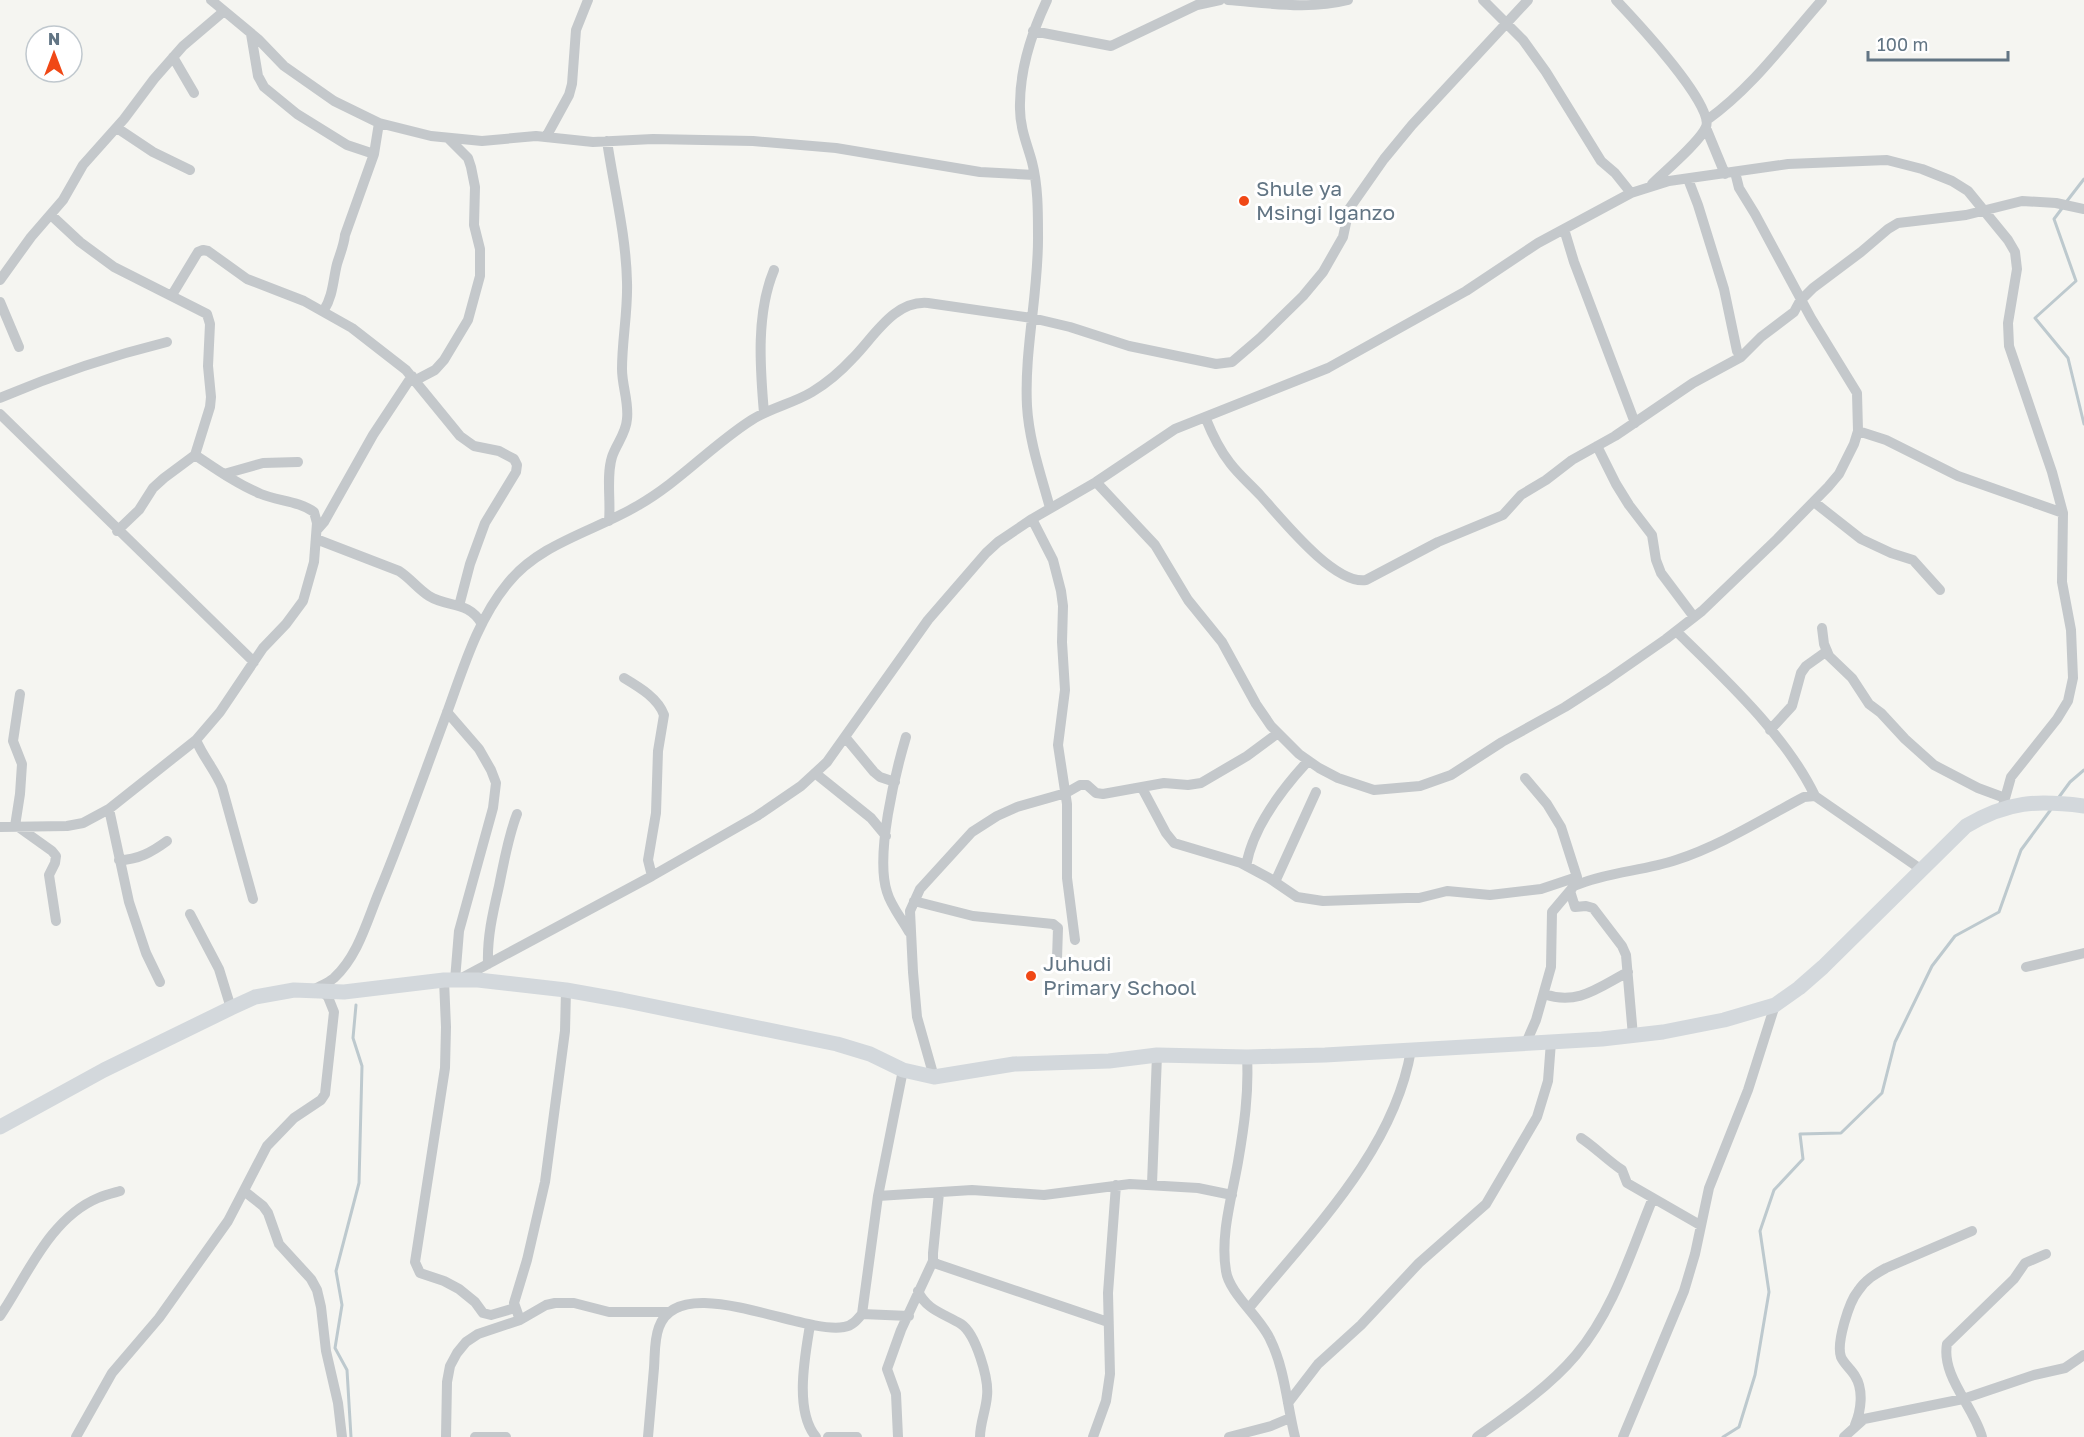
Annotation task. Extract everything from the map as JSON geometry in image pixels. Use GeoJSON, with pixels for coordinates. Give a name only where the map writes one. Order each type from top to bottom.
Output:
{"type":"FeatureCollection","features":[{"type":"Feature","properties":{"kind":"street"},"geometry":{"type":"LineString","coordinates":[[211,0],[284,66],[334,101],[379,123],[431,136],[482,141],[546,137],[593,142],[708,139],[790,143],[836,148],[980,172],[1034,175]]}},
{"type":"Feature","properties":{"kind":"street"},"geometry":{"type":"LineString","coordinates":[[546,137],[569,95],[572,84],[576,30],[588,0]]}},
{"type":"Feature","properties":{"kind":"street"},"geometry":{"type":"LineString","coordinates":[[1047,0],[1033,31],[1024,66],[1020,109],[1022,132],[1034,175],[1038,241],[1027,407],[1036,461],[1050,508]]}},
{"type":"Feature","properties":{"kind":"street"},"geometry":{"type":"LineString","coordinates":[[1033,31],[1111,46],[1197,5],[1221,0]]}},
{"type":"Feature","properties":{"kind":"street"},"geometry":{"type":"LineString","coordinates":[[1228,0],[1306,6],[1348,0]]}},
{"type":"Feature","properties":{"kind":"street"},"geometry":{"type":"LineString","coordinates":[[1483,0],[1523,40],[1546,72],[1601,161],[1632,193]]}},
{"type":"Feature","properties":{"kind":"street"},"geometry":{"type":"LineString","coordinates":[[0,1127],[104,1070],[255,997],[294,990],[313,990],[333,979],[354,952],[398,848],[430,755],[482,624],[508,582],[525,566],[565,541],[609,521],[652,497],[724,439],[764,413],[802,398],[825,383],[904,307],[924,303],[1032,318],[1070,327],[1129,346],[1216,364],[1232,362],[1303,296],[1323,272],[1343,237],[1349,210],[1384,159],[1412,125],[1528,0]]}},
{"type":"Feature","properties":{"kind":"street"},"geometry":{"type":"LineString","coordinates":[[1096,482],[1162,555],[1188,600],[1222,642],[1256,704],[1278,733],[1308,761],[1338,778],[1374,790],[1420,786],[1451,775],[1607,680],[1676,631],[1728,587],[1839,474],[1858,431],[1857,393],[1801,300],[1755,214],[1730,173],[1707,124],[1702,107],[1676,68],[1616,0]]}},
{"type":"Feature","properties":{"kind":"street"},"geometry":{"type":"LineString","coordinates":[[1649,187],[1680,158],[1707,124],[1762,71],[1822,0]]}},
{"type":"Feature","properties":{"kind":"street"},"geometry":{"type":"LineString","coordinates":[[0,280],[31,237],[63,200],[82,165],[117,128],[172,57],[195,34],[223,12]]}},
{"type":"Feature","properties":{"kind":"street"},"geometry":{"type":"LineString","coordinates":[[250,34],[258,76],[264,87],[297,114],[346,145],[374,154]]}},
{"type":"Feature","properties":{"kind":"street"},"geometry":{"type":"LineString","coordinates":[[172,57],[194,93]]}},
{"type":"Feature","properties":{"kind":"street"},"geometry":{"type":"LineString","coordinates":[[324,310],[331,295],[345,235],[374,154],[379,123]]}},
{"type":"Feature","properties":{"kind":"street"},"geometry":{"type":"LineString","coordinates":[[117,128],[153,152],[190,170]]}},
{"type":"Feature","properties":{"kind":"street"},"geometry":{"type":"LineString","coordinates":[[316,535],[373,435],[414,378],[441,365],[468,320],[480,276],[480,249],[474,225],[475,187],[468,158],[449,139]]}},
{"type":"Feature","properties":{"kind":"street"},"geometry":{"type":"LineString","coordinates":[[607,141],[623,231],[627,282],[622,373],[628,407],[625,433],[612,456],[609,470],[609,521]]}},
{"type":"Feature","properties":{"kind":"street"},"geometry":{"type":"LineString","coordinates":[[294,990],[355,991],[453,980],[566,990],[837,1044],[870,1053],[903,1070],[934,1077],[1014,1064],[1109,1061],[1157,1055],[1247,1057],[1325,1055],[1633,1036],[1724,1020],[1775,1005],[1799,988],[1823,966],[1966,826],[2003,803],[2011,777],[2057,719],[2071,692],[2072,644],[2062,582],[2062,513],[2052,472],[2009,346],[2008,323],[2016,278],[2015,252],[1985,210],[1968,191],[1952,181],[1922,169],[1887,160],[1788,164],[1669,181],[1632,193],[1518,255],[1466,291],[1337,364],[1175,429],[1096,482],[1032,519],[998,542],[959,583],[917,634],[827,762],[801,786],[766,810],[652,876],[488,964],[453,980]]}},
{"type":"Feature","properties":{"kind":"street"},"geometry":{"type":"LineString","coordinates":[[1688,179],[1724,289],[1737,351],[1741,357]]}},
{"type":"Feature","properties":{"kind":"street"},"geometry":{"type":"LineString","coordinates":[[1206,418],[1214,439],[1230,464],[1291,529],[1330,566],[1350,578],[1358,581],[1366,580],[1454,535],[1503,515],[1521,495],[1572,460],[1635,423],[1678,393],[1741,357],[1761,337],[1794,312],[1801,300],[1813,288],[1888,229],[1911,221],[1966,215],[2022,201],[2069,204],[2084,209]]}},
{"type":"Feature","properties":{"kind":"street"},"geometry":{"type":"LineString","coordinates":[[51,215],[80,242],[114,267],[207,314],[210,324],[210,407],[195,455],[153,488],[139,510],[117,531]]}},
{"type":"Feature","properties":{"kind":"street"},"geometry":{"type":"LineString","coordinates":[[1564,229],[1574,262],[1635,423]]}},
{"type":"Feature","properties":{"kind":"street"},"geometry":{"type":"LineString","coordinates":[[171,295],[198,252],[203,250],[216,256],[247,279],[292,295],[324,310],[378,346],[414,378],[460,436],[474,446],[507,454],[514,459],[516,465],[512,480],[485,523],[468,571],[459,606]]}},
{"type":"Feature","properties":{"kind":"street"},"geometry":{"type":"LineString","coordinates":[[764,413],[761,384],[762,336],[769,283],[774,270]]}},
{"type":"Feature","properties":{"kind":"street"},"geometry":{"type":"LineString","coordinates":[[0,302],[19,347]]}},
{"type":"Feature","properties":{"kind":"street"},"geometry":{"type":"LineString","coordinates":[[0,398],[57,375],[167,342]]}},
{"type":"Feature","properties":{"kind":"street"},"geometry":{"type":"LineString","coordinates":[[0,414],[117,531],[254,662]]}},
{"type":"Feature","properties":{"kind":"street"},"geometry":{"type":"LineString","coordinates":[[1858,431],[1886,440],[1958,476],[2062,513]]}},
{"type":"Feature","properties":{"kind":"street"},"geometry":{"type":"LineString","coordinates":[[1597,446],[1629,505],[1652,535],[1656,560],[1661,573],[1694,617]]}},
{"type":"Feature","properties":{"kind":"street"},"geometry":{"type":"LineString","coordinates":[[0,827],[75,825],[110,809],[196,740],[220,712],[263,648],[286,624],[303,601],[310,579],[317,517],[310,508],[261,494],[195,455]]}},
{"type":"Feature","properties":{"kind":"street"},"geometry":{"type":"LineString","coordinates":[[224,474],[263,463],[298,462]]}},
{"type":"Feature","properties":{"kind":"street"},"geometry":{"type":"LineString","coordinates":[[1814,502],[1861,539],[1891,554],[1913,560],[1923,568],[1940,590]]}},
{"type":"Feature","properties":{"kind":"street"},"geometry":{"type":"LineString","coordinates":[[1032,519],[1050,554],[1062,598],[1065,690],[1058,745],[1066,793],[1068,896],[1075,940]]}},
{"type":"Feature","properties":{"kind":"street"},"geometry":{"type":"LineString","coordinates":[[316,535],[394,568],[412,579],[432,598],[472,611],[482,624]]}},
{"type":"Feature","properties":{"kind":"street"},"geometry":{"type":"LineString","coordinates":[[1822,628],[1829,656],[1857,684],[1869,704],[1934,765],[2009,806],[2037,802],[2084,806]]}},
{"type":"Feature","properties":{"kind":"street"},"geometry":{"type":"LineString","coordinates":[[1676,631],[1770,730],[1802,770],[1815,796],[1922,870]]}},
{"type":"Feature","properties":{"kind":"street"},"geometry":{"type":"LineString","coordinates":[[1770,730],[1792,706],[1797,683],[1806,666],[1827,651]]}},
{"type":"Feature","properties":{"kind":"street"},"geometry":{"type":"LineString","coordinates":[[624,678],[644,690],[664,715],[658,752],[656,813],[648,860],[652,876]]}},
{"type":"Feature","properties":{"kind":"street"},"geometry":{"type":"LineString","coordinates":[[16,826],[22,764],[13,741],[20,694]]}},
{"type":"Feature","properties":{"kind":"street"},"geometry":{"type":"LineString","coordinates":[[447,711],[479,749],[496,783],[492,808],[459,931],[446,1027],[444,1068],[415,1262],[420,1273],[459,1289],[475,1302],[483,1313],[490,1315],[515,1308]]}},
{"type":"Feature","properties":{"kind":"street"},"geometry":{"type":"LineString","coordinates":[[934,1077],[917,1017],[910,911],[920,889],[938,868],[983,824],[1017,807],[1066,793],[1080,785],[1087,785],[1103,794],[1164,783],[1188,785],[1201,783],[1278,733]]}},
{"type":"Feature","properties":{"kind":"street"},"geometry":{"type":"LineString","coordinates":[[845,737],[874,772],[880,777],[895,782]]}},
{"type":"Feature","properties":{"kind":"street"},"geometry":{"type":"LineString","coordinates":[[906,737],[895,782],[886,836],[884,866],[887,891],[910,935]]}},
{"type":"Feature","properties":{"kind":"street"},"geometry":{"type":"LineString","coordinates":[[196,740],[202,755],[214,771],[222,788],[253,900]]}},
{"type":"Feature","properties":{"kind":"street"},"geometry":{"type":"LineString","coordinates":[[1246,866],[1251,846],[1262,825],[1286,788],[1308,761]]}},
{"type":"Feature","properties":{"kind":"street"},"geometry":{"type":"LineString","coordinates":[[815,773],[871,818],[886,836]]}},
{"type":"Feature","properties":{"kind":"street"},"geometry":{"type":"LineString","coordinates":[[1525,778],[1561,827],[1574,884],[1575,907],[1593,908],[1622,946],[1628,962],[1633,1036]]}},
{"type":"Feature","properties":{"kind":"street"},"geometry":{"type":"LineString","coordinates":[[1142,788],[1173,843],[1246,866],[1297,897],[1323,901],[1419,898],[1447,891],[1497,894],[1574,884],[1684,858],[1728,839],[1804,797],[1815,796]]}},
{"type":"Feature","properties":{"kind":"street"},"geometry":{"type":"LineString","coordinates":[[1275,882],[1316,792]]}},
{"type":"Feature","properties":{"kind":"street"},"geometry":{"type":"LineString","coordinates":[[110,809],[124,884],[138,932],[160,982]]}},
{"type":"Feature","properties":{"kind":"street"},"geometry":{"type":"LineString","coordinates":[[488,964],[492,918],[516,814]]}},
{"type":"Feature","properties":{"kind":"street"},"geometry":{"type":"LineString","coordinates":[[16,826],[56,856],[49,875],[56,921]]}},
{"type":"Feature","properties":{"kind":"street"},"geometry":{"type":"LineString","coordinates":[[119,860],[135,859],[167,841]]}},
{"type":"Feature","properties":{"kind":"street"},"geometry":{"type":"LineString","coordinates":[[1526,1043],[1544,994],[1552,956],[1552,912],[1574,884]]}},
{"type":"Feature","properties":{"kind":"street"},"geometry":{"type":"LineString","coordinates":[[914,901],[973,916],[1053,924],[1058,928],[1057,959]]}},
{"type":"Feature","properties":{"kind":"street"},"geometry":{"type":"LineString","coordinates":[[190,914],[219,969],[231,1008]]}},
{"type":"Feature","properties":{"kind":"street"},"geometry":{"type":"LineString","coordinates":[[2026,967],[2084,953]]}},
{"type":"Feature","properties":{"kind":"street"},"geometry":{"type":"LineString","coordinates":[[1544,994],[1563,999],[1574,998],[1593,991],[1628,972]]}},
{"type":"Feature","properties":{"kind":"street"},"geometry":{"type":"LineString","coordinates":[[520,1320],[515,1308],[515,1298],[527,1260],[545,1182],[565,1031],[566,990]]}},
{"type":"Feature","properties":{"kind":"street"},"geometry":{"type":"LineString","coordinates":[[76,1437],[106,1382],[153,1325],[228,1221],[261,1156],[274,1138],[294,1118],[321,1100],[325,1094],[334,1012],[328,997],[322,991]]}},
{"type":"Feature","properties":{"kind":"street"},"geometry":{"type":"LineString","coordinates":[[1623,1437],[1684,1291],[1695,1254],[1708,1188],[1748,1090],[1775,1005]]}},
{"type":"Feature","properties":{"kind":"street"},"geometry":{"type":"LineString","coordinates":[[1288,1403],[1318,1364],[1361,1325],[1413,1268],[1486,1204],[1537,1117],[1548,1081],[1551,1042]]}},
{"type":"Feature","properties":{"kind":"street"},"geometry":{"type":"LineString","coordinates":[[1249,1308],[1358,1174],[1399,1094],[1408,1068],[1411,1050]]}},
{"type":"Feature","properties":{"kind":"street"},"geometry":{"type":"LineString","coordinates":[[1152,1184],[1157,1055]]}},
{"type":"Feature","properties":{"kind":"street"},"geometry":{"type":"LineString","coordinates":[[1247,1057],[1247,1099],[1225,1247],[1227,1279],[1271,1340],[1280,1366],[1294,1437]]}},
{"type":"Feature","properties":{"kind":"street"},"geometry":{"type":"LineString","coordinates":[[862,1314],[878,1196],[903,1070]]}},
{"type":"Feature","properties":{"kind":"street"},"geometry":{"type":"LineString","coordinates":[[1581,1138],[1622,1170],[1627,1183],[1700,1225]]}},
{"type":"Feature","properties":{"kind":"street"},"geometry":{"type":"LineString","coordinates":[[878,1196],[972,1190],[1044,1195],[1116,1185],[1152,1184],[1198,1188],[1232,1195]]}},
{"type":"Feature","properties":{"kind":"street"},"geometry":{"type":"LineString","coordinates":[[1093,1437],[1106,1401],[1110,1374],[1108,1322],[1116,1185]]}},
{"type":"Feature","properties":{"kind":"street"},"geometry":{"type":"LineString","coordinates":[[0,1316],[60,1226],[83,1206],[97,1198],[120,1191]]}},
{"type":"Feature","properties":{"kind":"street"},"geometry":{"type":"LineString","coordinates":[[244,1191],[263,1206],[268,1213],[279,1244],[311,1279],[317,1290],[326,1351],[337,1396],[342,1437]]}},
{"type":"Feature","properties":{"kind":"street"},"geometry":{"type":"LineString","coordinates":[[898,1437],[896,1394],[887,1369],[901,1330],[933,1261],[939,1193]]}},
{"type":"Feature","properties":{"kind":"street"},"geometry":{"type":"LineString","coordinates":[[1477,1437],[1534,1394],[1576,1356],[1605,1311],[1653,1198]]}},
{"type":"Feature","properties":{"kind":"street"},"geometry":{"type":"LineString","coordinates":[[1856,1425],[1860,1408],[1859,1384],[1842,1358],[1840,1347],[1846,1318],[1857,1292],[1874,1275],[1886,1268],[1972,1231]]}},
{"type":"Feature","properties":{"kind":"street"},"geometry":{"type":"LineString","coordinates":[[1982,1437],[1975,1417],[1956,1386],[1945,1352],[1947,1344],[2014,1279],[2025,1263],[2046,1254]]}},
{"type":"Feature","properties":{"kind":"street"},"geometry":{"type":"LineString","coordinates":[[933,1261],[1108,1322]]}},
{"type":"Feature","properties":{"kind":"street"},"geometry":{"type":"LineString","coordinates":[[918,1291],[921,1298],[936,1311],[963,1326],[975,1342],[987,1383],[980,1437]]}},
{"type":"Feature","properties":{"kind":"street"},"geometry":{"type":"LineString","coordinates":[[446,1437],[447,1382],[450,1366],[466,1342],[478,1334],[520,1320],[546,1305],[555,1303],[574,1303],[609,1312],[668,1312]]}},
{"type":"Feature","properties":{"kind":"street"},"geometry":{"type":"LineString","coordinates":[[648,1437],[655,1344],[659,1326],[668,1312],[678,1306],[715,1304],[754,1310],[810,1325],[831,1328],[846,1327],[862,1314],[909,1316]]}},
{"type":"Feature","properties":{"kind":"street"},"geometry":{"type":"LineString","coordinates":[[810,1325],[804,1371],[804,1400],[808,1426],[816,1437]]}},
{"type":"Feature","properties":{"kind":"street"},"geometry":{"type":"LineString","coordinates":[[1844,1437],[1864,1419],[1963,1399],[2034,1375],[2065,1368],[2084,1354]]}},
{"type":"Feature","properties":{"kind":"street"},"geometry":{"type":"LineString","coordinates":[[1229,1437],[1271,1426],[1290,1418]]}},
{"type":"Feature","properties":{"kind":"street"},"geometry":{"type":"LineString","coordinates":[[475,1437],[506,1437]]}},
{"type":"Feature","properties":{"kind":"street"},"geometry":{"type":"LineString","coordinates":[[828,1437],[857,1437]]}},
{"type":"Feature","properties":{"kind":"waterway"},"geometry":{"type":"LineString","coordinates":[[2067,201],[2084,179]]}},
{"type":"Feature","properties":{"kind":"waterway"},"geometry":{"type":"LineString","coordinates":[[2063,207],[2054,219],[2076,281],[2035,318],[2068,358],[2084,424]]}},
{"type":"Feature","properties":{"kind":"waterway"},"geometry":{"type":"LineString","coordinates":[[2059,797],[2070,782],[2084,770]]}},
{"type":"Feature","properties":{"kind":"waterway"},"geometry":{"type":"LineString","coordinates":[[1723,1437],[1739,1427],[1755,1375],[1769,1292],[1760,1231],[1774,1190],[1803,1159],[1800,1134],[1841,1133],[1882,1093],[1895,1042],[1932,966],[1955,936],[1999,912],[2021,850],[2052,808]]}},
{"type":"Feature","properties":{"kind":"waterway"},"geometry":{"type":"LineString","coordinates":[[351,1437],[347,1370],[335,1348],[342,1305],[336,1271],[359,1183],[362,1066],[353,1038],[356,1005]]}},
{"type":"Feature","properties":{"kind":"place","name":"Shule ya Msingi Iganzo"},"geometry":{"type":"Point","coordinates":[1244,201]}},
{"type":"Feature","properties":{"kind":"place","name":"Juhudi Primary School"},"geometry":{"type":"Point","coordinates":[1031,976]}}]}
